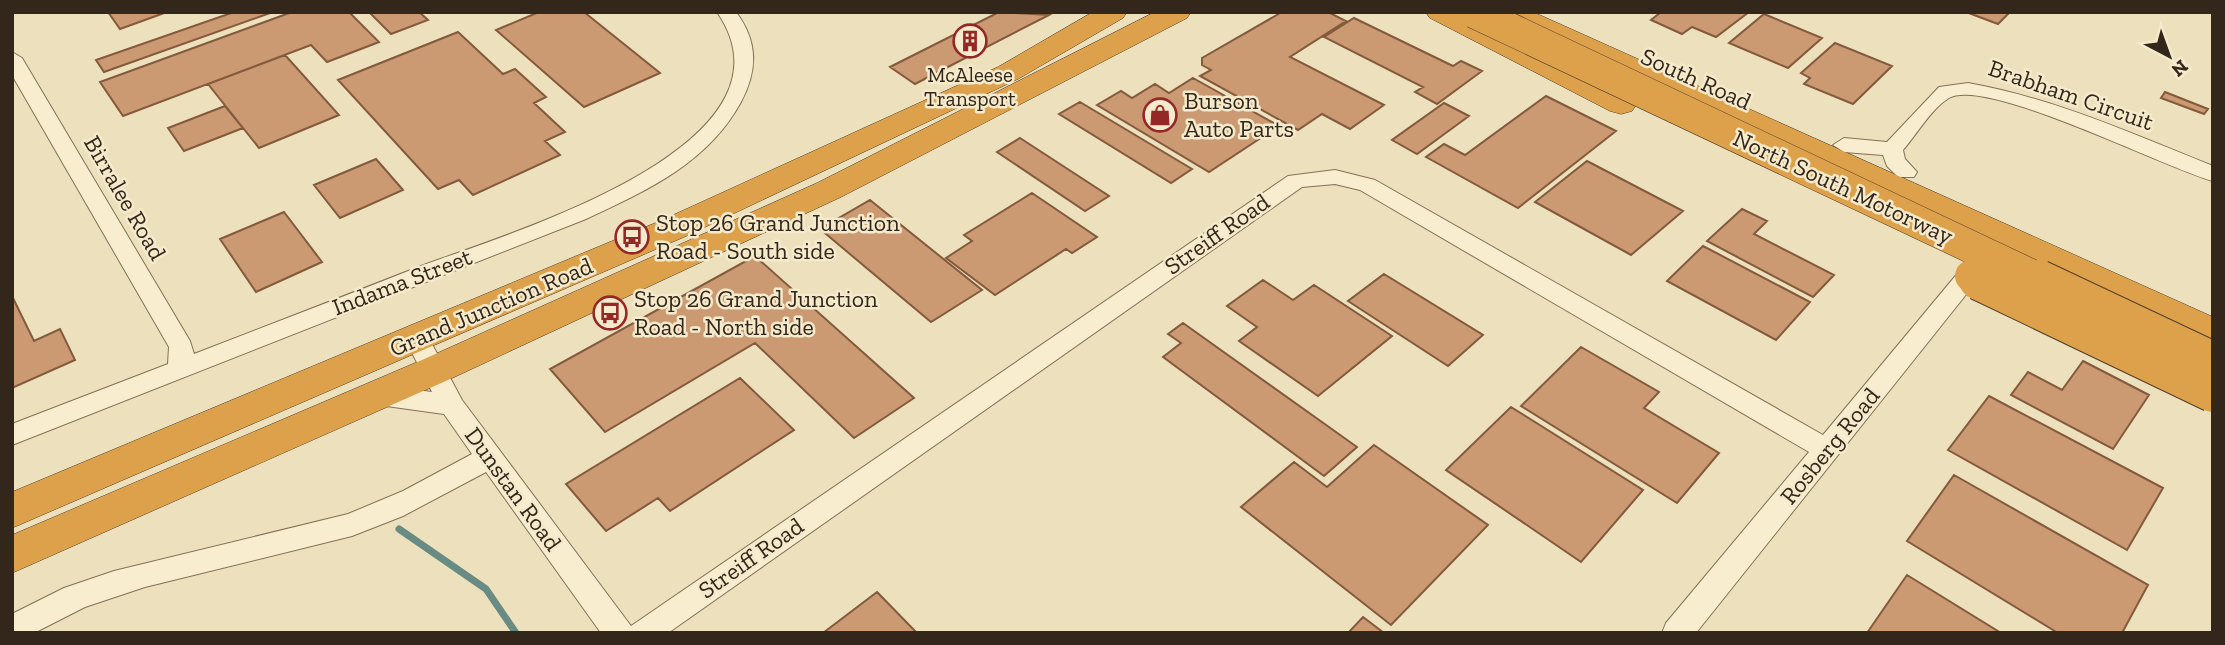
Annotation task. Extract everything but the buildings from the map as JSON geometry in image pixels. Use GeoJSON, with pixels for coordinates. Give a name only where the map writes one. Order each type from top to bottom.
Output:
{"type":"FeatureCollection","features":[{"type":"Feature","properties":{"kind":"highway","name":"Grand Junction Road"},"geometry":{"type":"LineString","coordinates":[[12,555],[379,395],[426,355],[672,229],[1008,73],[1113,12]]}},
{"type":"Feature","properties":{"kind":"highway","name":"Grand Junction Road"},"geometry":{"type":"LineString","coordinates":[[12,511],[426,355],[829,190],[953,129],[1177,12]]}},
{"type":"Feature","properties":{"kind":"highway"},"geometry":{"type":"LineString","coordinates":[[1440,12],[1621,105],[2213,392]]}},
{"type":"Feature","properties":{"kind":"highway","name":"North South Motorway"},"geometry":{"type":"LineString","coordinates":[[1474,12],[2213,362]]}},
{"type":"Feature","properties":{"kind":"highway","name":"North South Motorway"},"geometry":{"type":"LineString","coordinates":[[1510,12],[2213,333]]}},
{"type":"Feature","properties":{"kind":"highway","name":"South Road"},"geometry":{"type":"LineString","coordinates":[[1547,12],[1844,145],[1899,160],[2061,244],[2213,310]]}},
{"type":"Feature","properties":{"kind":"street","name":"Indama Street"},"geometry":{"type":"LineString","coordinates":[[12,435],[578,214],[642,183],[694,149],[725,116],[745,69],[741,34],[726,12]]}},
{"type":"Feature","properties":{"kind":"street","name":"Birralee Road"},"geometry":{"type":"LineString","coordinates":[[12,58],[181,347],[181,368]]}},
{"type":"Feature","properties":{"kind":"street","name":"Brabham Circuit"},"geometry":{"type":"LineString","coordinates":[[1899,160],[1943,92],[1959,88],[1984,89],[2024,101],[2213,174]]}},
{"type":"Feature","properties":{"kind":"street","name":"Streiff Road"},"geometry":{"type":"LineString","coordinates":[[643,633],[1296,181],[1335,177],[1367,184],[1827,450]]}},
{"type":"Feature","properties":{"kind":"street","name":"Rosberg Road"},"geometry":{"type":"LineString","coordinates":[[1677,633],[1982,259]]}},
{"type":"Feature","properties":{"kind":"street","name":"Dunstan Road"},"geometry":{"type":"LineString","coordinates":[[426,355],[451,405],[619,633]]}},
{"type":"Feature","properties":{"kind":"street","name":"Grand Junction Road"},"geometry":{"type":"LineString","coordinates":[[379,395],[451,405]]}},
{"type":"Feature","properties":{"kind":"street"},"geometry":{"type":"LineString","coordinates":[[12,629],[82,594],[128,579],[330,532],[375,517],[420,497],[490,457]]}},
{"type":"Feature","properties":{"kind":"waterway"},"geometry":{"type":"LineString","coordinates":[[399,529],[486,589],[516,633]]}},
{"type":"Feature","properties":{"kind":"place","name":"McAleese Transport"},"geometry":{"type":"Point","coordinates":[970,41]}},
{"type":"Feature","properties":{"kind":"place","name":"Burson Auto Parts"},"geometry":{"type":"Point","coordinates":[1160,115]}},
{"type":"Feature","properties":{"kind":"place","name":"Stop 26 Grand Junction Road - South side"},"geometry":{"type":"Point","coordinates":[632,237]}},
{"type":"Feature","properties":{"kind":"place","name":"Stop 26 Grand Junction Road - North side"},"geometry":{"type":"Point","coordinates":[610,313]}}]}
